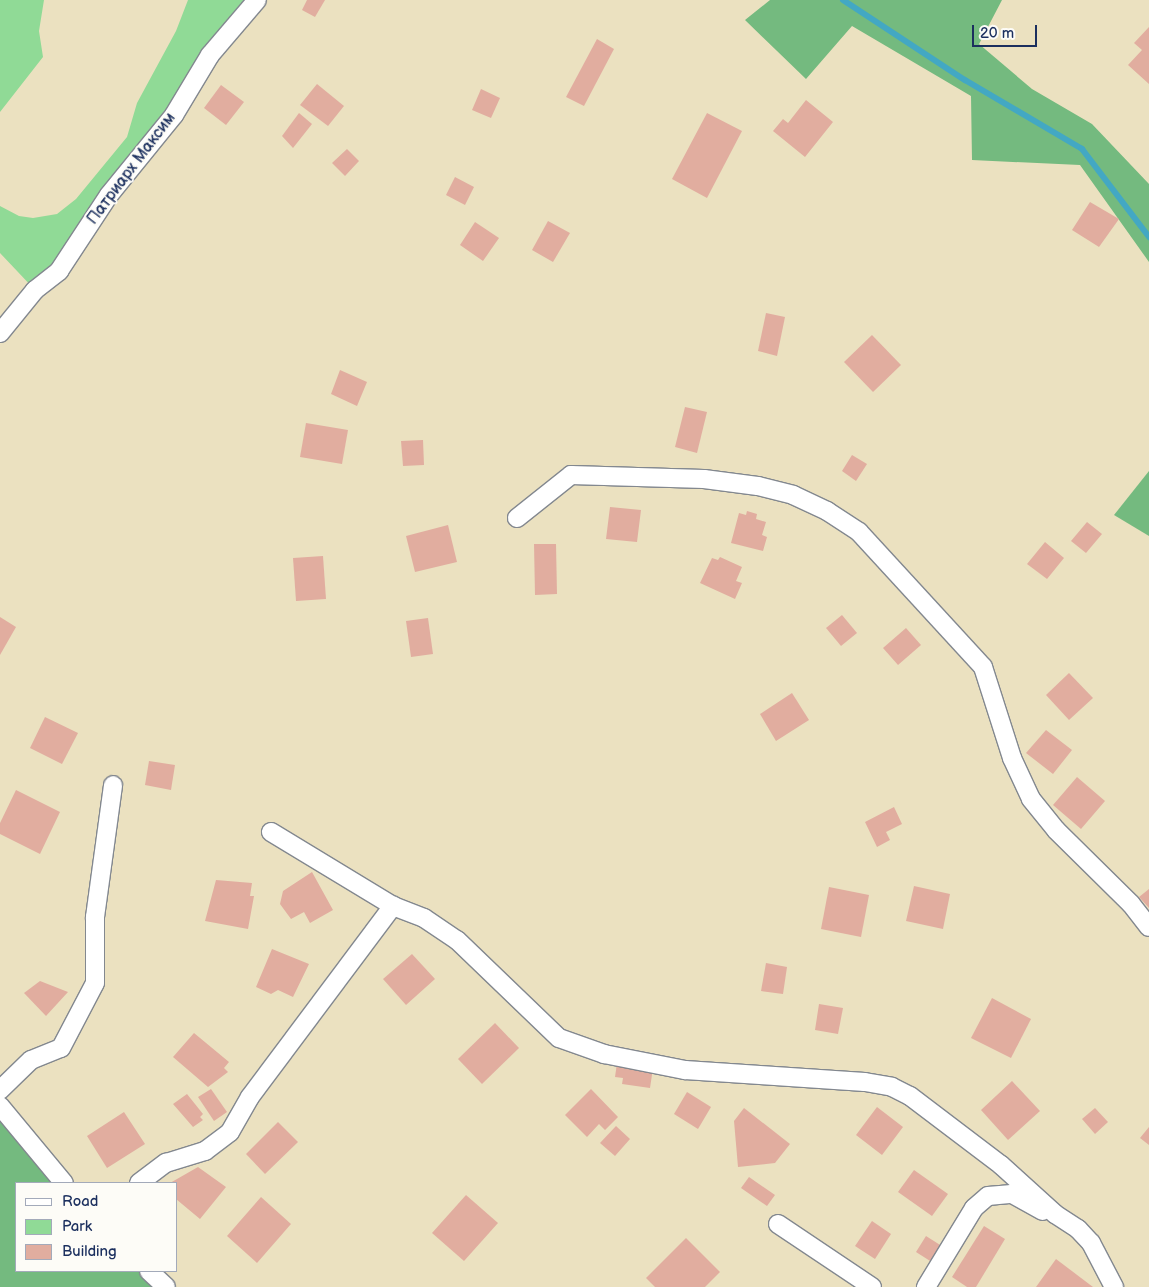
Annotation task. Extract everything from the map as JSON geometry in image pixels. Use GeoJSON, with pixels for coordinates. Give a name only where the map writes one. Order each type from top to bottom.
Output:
{"type":"FeatureCollection","features":[{"type":"Feature","properties":{"kind":"street","name":"Патриарх Максим"},"geometry":{"type":"LineString","coordinates":[[0,332],[35,290],[59,271],[109,195],[174,115],[210,55],[257,0]]}},
{"type":"Feature","properties":{"kind":"street"},"geometry":{"type":"LineString","coordinates":[[517,518],[571,475],[704,479],[758,486],[793,495],[834,515],[859,532],[983,667],[1012,758],[1031,799],[1056,830],[1131,904],[1149,926]]}},
{"type":"Feature","properties":{"kind":"street"},"geometry":{"type":"LineString","coordinates":[[0,1090],[31,1060],[61,1048],[95,984],[95,917],[113,785]]}},
{"type":"Feature","properties":{"kind":"street"},"geometry":{"type":"LineString","coordinates":[[271,832],[393,906],[424,918],[457,940],[559,1038],[604,1054],[685,1070],[739,1071],[892,1087],[910,1096],[1001,1165],[1055,1214],[1078,1229],[1091,1243],[1114,1287]]}},
{"type":"Feature","properties":{"kind":"street"},"geometry":{"type":"LineString","coordinates":[[141,1182],[166,1163],[205,1151],[230,1132],[250,1097],[393,906]]}},
{"type":"Feature","properties":{"kind":"street"},"geometry":{"type":"LineString","coordinates":[[0,1106],[63,1182]]}},
{"type":"Feature","properties":{"kind":"street"},"geometry":{"type":"LineString","coordinates":[[926,1287],[974,1208],[988,1196],[1012,1194],[1033,1208],[1055,1214]]}},
{"type":"Feature","properties":{"kind":"street"},"geometry":{"type":"LineString","coordinates":[[778,1224],[872,1287]]}},
{"type":"Feature","properties":{"kind":"street"},"geometry":{"type":"LineString","coordinates":[[150,1272],[166,1287]]}},
{"type":"Feature","properties":{"kind":"green space"},"geometry":{"type":"Polygon","coordinates":[[[0,0],[44,0],[39,31],[43,57],[0,112],[0,0]]]}},
{"type":"Feature","properties":{"kind":"green space"},"geometry":{"type":"Polygon","coordinates":[[[188,0],[257,0],[35,290],[0,253],[0,206],[19,216],[33,218],[57,214],[76,199],[127,137],[137,103],[176,31],[188,0]]]}},
{"type":"Feature","properties":{"kind":"green space"},"geometry":{"type":"Polygon","coordinates":[[[770,0],[1002,0],[979,44],[1032,89],[1092,124],[1149,184],[1149,262],[1080,165],[972,160],[971,96],[852,26],[806,79],[745,20],[770,0]]]}},
{"type":"Feature","properties":{"kind":"green space"},"geometry":{"type":"Polygon","coordinates":[[[1149,471],[1149,536],[1114,515],[1149,471]]]}},
{"type":"Feature","properties":{"kind":"green space"},"geometry":{"type":"Polygon","coordinates":[[[0,1108],[62,1182],[15,1182],[15,1272],[145,1272],[160,1287],[0,1287],[0,1108]]]}},
{"type":"Feature","properties":{"kind":"building"},"geometry":{"type":"Polygon","coordinates":[[[307,0],[325,0],[315,17],[302,10],[307,0]]]}},
{"type":"Feature","properties":{"kind":"building"},"geometry":{"type":"Polygon","coordinates":[[[1149,27],[1149,84],[1128,65],[1142,50],[1134,43],[1149,27]]]}},
{"type":"Feature","properties":{"kind":"building"},"geometry":{"type":"Polygon","coordinates":[[[597,39],[614,49],[584,106],[566,97],[597,39]]]}},
{"type":"Feature","properties":{"kind":"building"},"geometry":{"type":"Polygon","coordinates":[[[317,84],[344,106],[328,126],[300,105],[317,84]]]}},
{"type":"Feature","properties":{"kind":"building"},"geometry":{"type":"Polygon","coordinates":[[[221,85],[244,102],[226,125],[204,108],[221,85]]]}},
{"type":"Feature","properties":{"kind":"building"},"geometry":{"type":"Polygon","coordinates":[[[481,89],[500,98],[491,118],[472,110],[481,89]]]}},
{"type":"Feature","properties":{"kind":"building"},"geometry":{"type":"Polygon","coordinates":[[[806,100],[833,122],[805,157],[773,131],[783,119],[788,123],[806,100]]]}},
{"type":"Feature","properties":{"kind":"building"},"geometry":{"type":"Polygon","coordinates":[[[299,113],[312,124],[293,148],[282,136],[299,113]]]}},
{"type":"Feature","properties":{"kind":"building"},"geometry":{"type":"Polygon","coordinates":[[[707,113],[742,131],[707,198],[672,179],[707,113]]]}},
{"type":"Feature","properties":{"kind":"building"},"geometry":{"type":"Polygon","coordinates":[[[347,149],[359,161],[345,176],[332,163],[347,149]]]}},
{"type":"Feature","properties":{"kind":"building"},"geometry":{"type":"Polygon","coordinates":[[[455,177],[474,187],[465,205],[446,195],[455,177]]]}},
{"type":"Feature","properties":{"kind":"building"},"geometry":{"type":"Polygon","coordinates":[[[1090,202],[1119,219],[1099,247],[1072,230],[1090,202]]]}},
{"type":"Feature","properties":{"kind":"building"},"geometry":{"type":"Polygon","coordinates":[[[548,221],[570,233],[553,262],[532,250],[548,221]]]}},
{"type":"Feature","properties":{"kind":"building"},"geometry":{"type":"Polygon","coordinates":[[[475,222],[499,238],[483,261],[460,245],[475,222]]]}},
{"type":"Feature","properties":{"kind":"building"},"geometry":{"type":"Polygon","coordinates":[[[766,313],[785,317],[777,356],[758,351],[766,313]]]}},
{"type":"Feature","properties":{"kind":"building"},"geometry":{"type":"Polygon","coordinates":[[[872,335],[901,365],[873,392],[844,362],[872,335]]]}},
{"type":"Feature","properties":{"kind":"building"},"geometry":{"type":"Polygon","coordinates":[[[340,370],[367,382],[357,406],[331,394],[340,370]]]}},
{"type":"Feature","properties":{"kind":"building"},"geometry":{"type":"Polygon","coordinates":[[[685,407],[707,412],[697,453],[675,447],[685,407]]]}},
{"type":"Feature","properties":{"kind":"building"},"geometry":{"type":"Polygon","coordinates":[[[306,423],[348,430],[342,464],[300,457],[306,423]]]}},
{"type":"Feature","properties":{"kind":"building"},"geometry":{"type":"Polygon","coordinates":[[[423,440],[424,465],[403,466],[401,441],[423,440]]]}},
{"type":"Feature","properties":{"kind":"building"},"geometry":{"type":"Polygon","coordinates":[[[852,455],[867,464],[856,481],[842,471],[852,455]]]}},
{"type":"Feature","properties":{"kind":"building"},"geometry":{"type":"Polygon","coordinates":[[[610,507],[641,510],[637,542],[606,539],[610,507]]]}},
{"type":"Feature","properties":{"kind":"building"},"geometry":{"type":"Polygon","coordinates":[[[747,511],[757,514],[756,519],[766,522],[762,535],[767,537],[763,551],[731,543],[739,513],[746,515],[747,511]]]}},
{"type":"Feature","properties":{"kind":"building"},"geometry":{"type":"Polygon","coordinates":[[[1087,522],[1102,534],[1086,553],[1071,541],[1087,522]]]}},
{"type":"Feature","properties":{"kind":"building"},"geometry":{"type":"Polygon","coordinates":[[[448,525],[457,562],[415,572],[406,536],[448,525]]]}},
{"type":"Feature","properties":{"kind":"building"},"geometry":{"type":"Polygon","coordinates":[[[1045,542],[1064,558],[1047,579],[1027,564],[1045,542]]]}},
{"type":"Feature","properties":{"kind":"building"},"geometry":{"type":"Polygon","coordinates":[[[534,544],[556,544],[557,594],[535,595],[534,544]]]}},
{"type":"Feature","properties":{"kind":"building"},"geometry":{"type":"Polygon","coordinates":[[[323,556],[326,599],[296,601],[293,558],[323,556]]]}},
{"type":"Feature","properties":{"kind":"building"},"geometry":{"type":"Polygon","coordinates":[[[720,557],[742,567],[736,581],[742,583],[735,599],[700,583],[712,558],[718,560],[720,557]]]}},
{"type":"Feature","properties":{"kind":"building"},"geometry":{"type":"Polygon","coordinates":[[[842,615],[857,633],[841,646],[826,628],[842,615]]]}},
{"type":"Feature","properties":{"kind":"building"},"geometry":{"type":"Polygon","coordinates":[[[0,617],[16,627],[0,655],[0,617]]]}},
{"type":"Feature","properties":{"kind":"building"},"geometry":{"type":"Polygon","coordinates":[[[428,618],[433,654],[411,657],[406,621],[428,618]]]}},
{"type":"Feature","properties":{"kind":"building"},"geometry":{"type":"Polygon","coordinates":[[[906,628],[921,645],[898,665],[883,648],[906,628]]]}},
{"type":"Feature","properties":{"kind":"building"},"geometry":{"type":"Polygon","coordinates":[[[1069,673],[1093,698],[1069,720],[1046,695],[1069,673]]]}},
{"type":"Feature","properties":{"kind":"building"},"geometry":{"type":"Polygon","coordinates":[[[792,693],[809,720],[776,741],[760,714],[792,693]]]}},
{"type":"Feature","properties":{"kind":"building"},"geometry":{"type":"Polygon","coordinates":[[[45,717],[78,733],[62,764],[30,748],[45,717]]]}},
{"type":"Feature","properties":{"kind":"building"},"geometry":{"type":"Polygon","coordinates":[[[1046,730],[1072,750],[1053,774],[1026,753],[1046,730]]]}},
{"type":"Feature","properties":{"kind":"building"},"geometry":{"type":"Polygon","coordinates":[[[149,761],[175,765],[171,790],[145,785],[149,761]]]}},
{"type":"Feature","properties":{"kind":"building"},"geometry":{"type":"Polygon","coordinates":[[[1077,777],[1105,801],[1081,829],[1053,805],[1077,777]]]}},
{"type":"Feature","properties":{"kind":"building"},"geometry":{"type":"Polygon","coordinates":[[[16,790],[60,812],[40,854],[0,834],[0,823],[16,790]]]}},
{"type":"Feature","properties":{"kind":"building"},"geometry":{"type":"Polygon","coordinates":[[[894,807],[902,824],[886,832],[890,840],[877,847],[865,822],[894,807]]]}},
{"type":"Feature","properties":{"kind":"building"},"geometry":{"type":"Polygon","coordinates":[[[312,872],[333,910],[310,923],[304,912],[291,919],[280,904],[283,891],[312,872]]]}},
{"type":"Feature","properties":{"kind":"building"},"geometry":{"type":"Polygon","coordinates":[[[216,880],[252,883],[250,896],[254,896],[248,929],[205,921],[216,880]]]}},
{"type":"Feature","properties":{"kind":"building"},"geometry":{"type":"Polygon","coordinates":[[[914,886],[950,894],[943,929],[906,921],[914,886]]]}},
{"type":"Feature","properties":{"kind":"building"},"geometry":{"type":"Polygon","coordinates":[[[829,887],[869,895],[861,937],[821,929],[829,887]]]}},
{"type":"Feature","properties":{"kind":"building"},"geometry":{"type":"Polygon","coordinates":[[[1149,889],[1149,908],[1139,897],[1149,889]]]}},
{"type":"Feature","properties":{"kind":"building"},"geometry":{"type":"Polygon","coordinates":[[[272,949],[309,964],[293,997],[278,990],[271,994],[256,987],[272,949]]]}},
{"type":"Feature","properties":{"kind":"building"},"geometry":{"type":"Polygon","coordinates":[[[412,954],[435,979],[406,1005],[383,979],[412,954]]]}},
{"type":"Feature","properties":{"kind":"building"},"geometry":{"type":"Polygon","coordinates":[[[766,963],[787,967],[783,994],[761,991],[766,963]]]}},
{"type":"Feature","properties":{"kind":"building"},"geometry":{"type":"Polygon","coordinates":[[[40,981],[68,992],[46,1016],[24,993],[40,981]]]}},
{"type":"Feature","properties":{"kind":"building"},"geometry":{"type":"Polygon","coordinates":[[[992,998],[1031,1019],[1011,1058],[971,1038],[992,998]]]}},
{"type":"Feature","properties":{"kind":"building"},"geometry":{"type":"Polygon","coordinates":[[[819,1004],[843,1008],[838,1034],[815,1030],[819,1004]]]}},
{"type":"Feature","properties":{"kind":"building"},"geometry":{"type":"Polygon","coordinates":[[[495,1023],[519,1048],[482,1084],[458,1059],[495,1023]]]}},
{"type":"Feature","properties":{"kind":"building"},"geometry":{"type":"Polygon","coordinates":[[[194,1033],[229,1062],[224,1068],[228,1072],[208,1087],[173,1057],[194,1033]]]}},
{"type":"Feature","properties":{"kind":"building"},"geometry":{"type":"Polygon","coordinates":[[[617,1063],[653,1068],[650,1088],[622,1084],[623,1078],[615,1077],[617,1063]]]}},
{"type":"Feature","properties":{"kind":"building"},"geometry":{"type":"Polygon","coordinates":[[[1012,1081],[1040,1111],[1008,1140],[981,1110],[1012,1081]]]}},
{"type":"Feature","properties":{"kind":"building"},"geometry":{"type":"Polygon","coordinates":[[[211,1089],[227,1112],[214,1121],[198,1097],[211,1089]]]}},
{"type":"Feature","properties":{"kind":"building"},"geometry":{"type":"Polygon","coordinates":[[[591,1089],[618,1117],[605,1130],[599,1124],[587,1137],[565,1115],[591,1089]]]}},
{"type":"Feature","properties":{"kind":"building"},"geometry":{"type":"Polygon","coordinates":[[[687,1092],[711,1107],[698,1129],[674,1114],[687,1092]]]}},
{"type":"Feature","properties":{"kind":"building"},"geometry":{"type":"Polygon","coordinates":[[[187,1094],[203,1114],[200,1117],[203,1120],[193,1127],[173,1104],[187,1094]]]}},
{"type":"Feature","properties":{"kind":"building"},"geometry":{"type":"Polygon","coordinates":[[[877,1107],[903,1127],[882,1155],[856,1135],[877,1107]]]}},
{"type":"Feature","properties":{"kind":"building"},"geometry":{"type":"Polygon","coordinates":[[[744,1108],[790,1144],[775,1163],[738,1167],[734,1121],[744,1108]]]}},
{"type":"Feature","properties":{"kind":"building"},"geometry":{"type":"Polygon","coordinates":[[[1095,1108],[1108,1122],[1095,1134],[1082,1119],[1095,1108]]]}},
{"type":"Feature","properties":{"kind":"building"},"geometry":{"type":"Polygon","coordinates":[[[124,1112],[145,1144],[107,1168],[87,1136],[124,1112]]]}},
{"type":"Feature","properties":{"kind":"building"},"geometry":{"type":"Polygon","coordinates":[[[278,1122],[298,1142],[265,1174],[246,1154],[278,1122]]]}},
{"type":"Feature","properties":{"kind":"building"},"geometry":{"type":"Polygon","coordinates":[[[616,1126],[630,1139],[615,1156],[600,1143],[616,1126]]]}},
{"type":"Feature","properties":{"kind":"building"},"geometry":{"type":"Polygon","coordinates":[[[1149,1127],[1149,1145],[1140,1138],[1149,1127]]]}},
{"type":"Feature","properties":{"kind":"building"},"geometry":{"type":"Polygon","coordinates":[[[198,1167],[226,1187],[200,1219],[178,1201],[178,1182],[172,1182],[198,1167]]]}},
{"type":"Feature","properties":{"kind":"building"},"geometry":{"type":"Polygon","coordinates":[[[914,1170],[948,1194],[932,1216],[898,1192],[914,1170]]]}},
{"type":"Feature","properties":{"kind":"building"},"geometry":{"type":"Polygon","coordinates":[[[749,1177],[775,1195],[767,1206],[741,1188],[749,1177]]]}},
{"type":"Feature","properties":{"kind":"building"},"geometry":{"type":"Polygon","coordinates":[[[466,1195],[498,1223],[464,1261],[432,1233],[466,1195]]]}},
{"type":"Feature","properties":{"kind":"building"},"geometry":{"type":"Polygon","coordinates":[[[261,1197],[291,1224],[257,1263],[227,1236],[261,1197]]]}},
{"type":"Feature","properties":{"kind":"building"},"geometry":{"type":"Polygon","coordinates":[[[872,1221],[891,1234],[875,1259],[855,1246],[872,1221]]]}},
{"type":"Feature","properties":{"kind":"building"},"geometry":{"type":"Polygon","coordinates":[[[984,1226],[1005,1239],[976,1287],[967,1287],[952,1277],[984,1226]]]}},
{"type":"Feature","properties":{"kind":"building"},"geometry":{"type":"Polygon","coordinates":[[[926,1236],[948,1250],[938,1266],[916,1252],[926,1236]]]}},
{"type":"Feature","properties":{"kind":"building"},"geometry":{"type":"Polygon","coordinates":[[[686,1238],[720,1272],[705,1287],[655,1287],[646,1278],[686,1238]]]}},
{"type":"Feature","properties":{"kind":"building"},"geometry":{"type":"Polygon","coordinates":[[[1056,1259],[1093,1287],[1036,1287],[1056,1259]]]}},
{"type":"Feature","properties":{"kind":"waterway"},"geometry":{"type":"LineString","coordinates":[[843,0],[965,80],[1082,149],[1149,237]]}}]}
